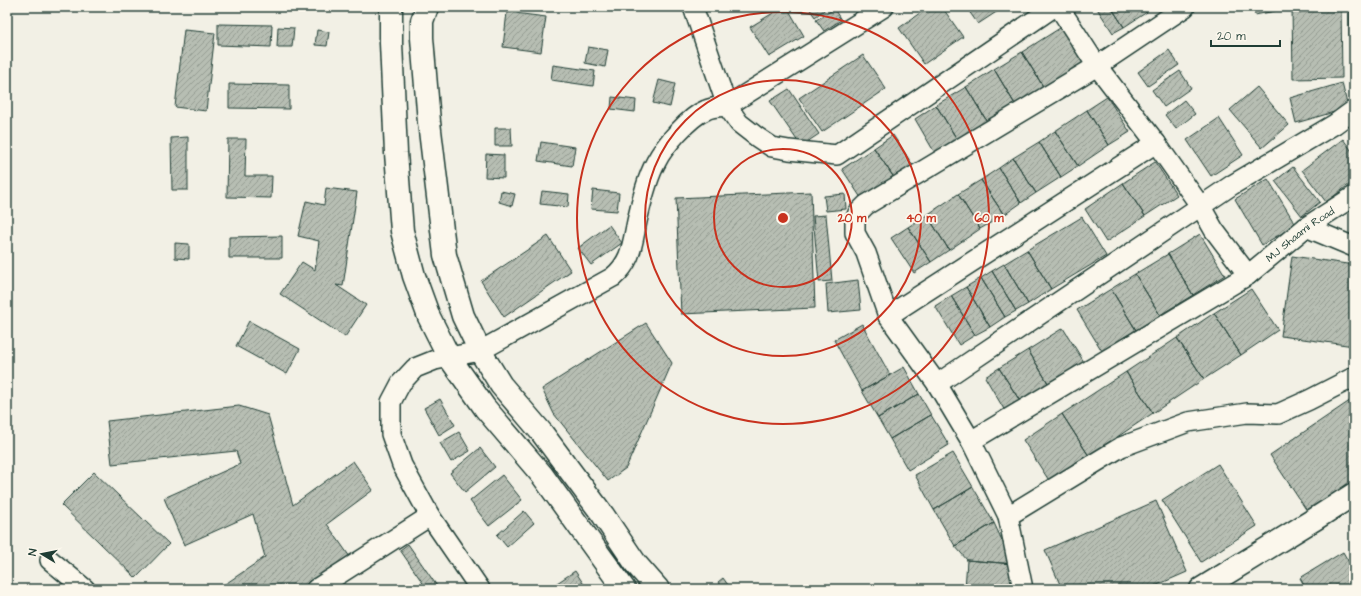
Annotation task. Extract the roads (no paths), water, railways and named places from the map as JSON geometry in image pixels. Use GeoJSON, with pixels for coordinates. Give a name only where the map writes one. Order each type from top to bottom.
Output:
{"type":"FeatureCollection","features":[{"type":"Feature","properties":{"kind":"street"},"geometry":{"type":"LineString","coordinates":[[391,7],[391,43],[396,153],[402,231],[414,276],[429,317],[449,357],[485,408],[542,475],[619,584],[636,564]]}},
{"type":"Feature","properties":{"kind":"street"},"geometry":{"type":"LineString","coordinates":[[427,7],[422,20],[428,122],[445,255],[463,316],[480,351],[501,385],[542,433],[603,515],[636,564],[658,589]]}},
{"type":"Feature","properties":{"kind":"street"},"geometry":{"type":"LineString","coordinates":[[693,7],[727,106],[739,123],[772,147],[837,155],[1054,7]]}},
{"type":"Feature","properties":{"kind":"street"},"geometry":{"type":"LineString","coordinates":[[480,589],[430,516],[402,465],[391,434],[391,402],[402,383],[415,368],[435,360],[480,351],[613,277],[621,270],[627,261],[643,198],[656,162],[676,135],[692,119],[707,109],[727,106],[884,7]]}},
{"type":"Feature","properties":{"kind":"street"},"geometry":{"type":"LineString","coordinates":[[1059,7],[1098,66],[1156,143],[1201,206],[1214,230],[1248,275]]}},
{"type":"Feature","properties":{"kind":"street"},"geometry":{"type":"LineString","coordinates":[[1023,589],[1008,516],[971,441],[937,384],[888,316],[866,253],[855,233],[855,220],[858,213],[866,205],[1098,66],[1185,7]]}},
{"type":"Feature","properties":{"kind":"street"},"geometry":{"type":"LineString","coordinates":[[937,384],[1232,185],[1335,124],[1354,110]]}},
{"type":"Feature","properties":{"kind":"street"},"geometry":{"type":"LineString","coordinates":[[888,316],[1156,143]]}},
{"type":"Feature","properties":{"kind":"street","name":"MJ Shaami Road"},"geometry":{"type":"LineString","coordinates":[[971,441],[1248,275],[1306,227],[1354,196]]}},
{"type":"Feature","properties":{"kind":"street"},"geometry":{"type":"LineString","coordinates":[[1306,227],[1354,247]]}},
{"type":"Feature","properties":{"kind":"street"},"geometry":{"type":"LineString","coordinates":[[1008,516],[1121,447],[1188,422],[1246,412],[1278,414],[1354,377]]}},
{"type":"Feature","properties":{"kind":"street"},"geometry":{"type":"LineString","coordinates":[[1200,589],[1354,494]]}},
{"type":"Feature","properties":{"kind":"street"},"geometry":{"type":"LineString","coordinates":[[316,589],[430,516]]}},
{"type":"Feature","properties":{"kind":"street"},"geometry":{"type":"LineString","coordinates":[[50,560],[85,589]]}}]}
